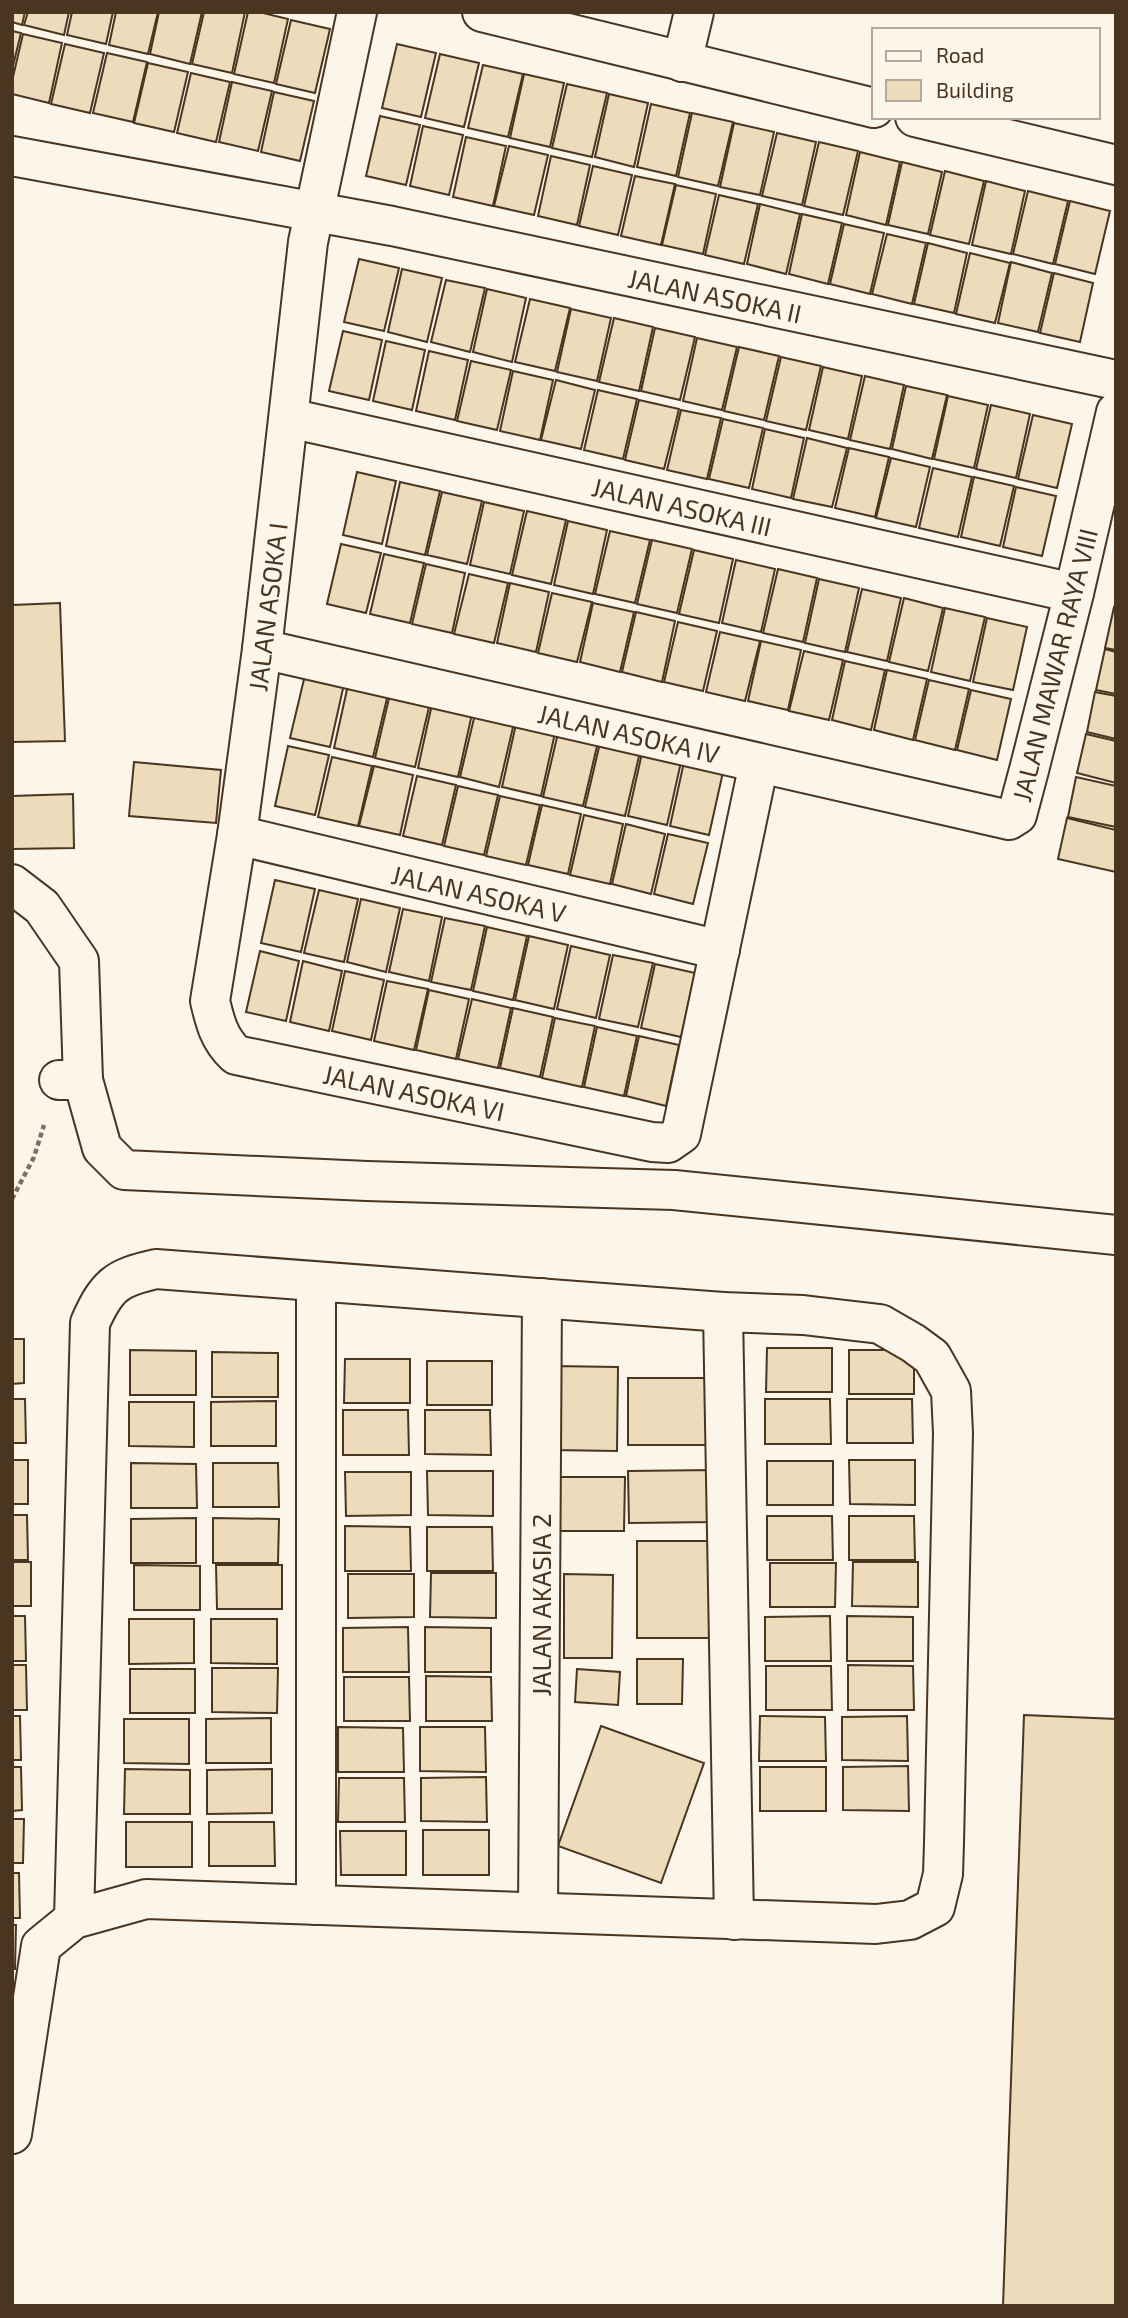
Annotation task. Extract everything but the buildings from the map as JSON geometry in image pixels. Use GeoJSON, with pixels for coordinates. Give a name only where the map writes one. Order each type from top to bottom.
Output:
{"type":"FeatureCollection","features":[{"type":"Feature","properties":{"kind":"street","name":"JALAN ASOKA I"},"geometry":{"type":"LineString","coordinates":[[211,1001],[262,649],[313,213],[357,12]]}},
{"type":"Feature","properties":{"kind":"street"},"geometry":{"type":"LineString","coordinates":[[482,12],[872,108]]}},
{"type":"Feature","properties":{"kind":"street"},"geometry":{"type":"LineString","coordinates":[[682,62],[694,12]]}},
{"type":"Feature","properties":{"kind":"street"},"geometry":{"type":"LineString","coordinates":[[923,119],[1116,165]]}},
{"type":"Feature","properties":{"kind":"street","name":"JALAN ASOKA II"},"geometry":{"type":"LineString","coordinates":[[12,156],[405,229],[1116,380]]}},
{"type":"Feature","properties":{"kind":"street","name":"JALAN MAWAR RAYA VIII"},"geometry":{"type":"LineString","coordinates":[[996,818],[1009,820],[1017,815],[1074,593],[1116,412]]}},
{"type":"Feature","properties":{"kind":"street","name":"JALAN ASOKA III"},"geometry":{"type":"LineString","coordinates":[[289,418],[1074,593]]}},
{"type":"Feature","properties":{"kind":"street","name":"JALAN ASOKA IV"},"geometry":{"type":"LineString","coordinates":[[262,649],[996,818]]}},
{"type":"Feature","properties":{"kind":"street"},"geometry":{"type":"LineString","coordinates":[[720,950],[759,763]]}},
{"type":"Feature","properties":{"kind":"street","name":"JALAN ASOKA V"},"geometry":{"type":"LineString","coordinates":[[237,835],[720,950]]}},
{"type":"Feature","properties":{"kind":"street"},"geometry":{"type":"LineString","coordinates":[[12,884],[43,907],[79,961],[70,1080],[102,1149],[124,1170],[367,1181],[674,1190],[1116,1235]]}},
{"type":"Feature","properties":{"kind":"street","name":"JALAN ASOKA VI"},"geometry":{"type":"LineString","coordinates":[[211,1001],[216,1026],[224,1043],[236,1055],[652,1142],[668,1143],[681,1134],[720,950]]}},
{"type":"Feature","properties":{"kind":"street"},"geometry":{"type":"LineString","coordinates":[[12,2134],[41,1946],[74,1919],[146,1899],[876,1924],[910,1920],[935,1907],[943,1864],[953,1433],[951,1391],[932,1357],[880,1324],[803,1315],[723,1312],[156,1269],[128,1275],[111,1287],[98,1305],[90,1323],[74,1919]]}},
{"type":"Feature","properties":{"kind":"street"},"geometry":{"type":"LineString","coordinates":[[316,1282],[316,1905]]}},
{"type":"Feature","properties":{"kind":"street","name":"JALAN AKASIA 2"},"geometry":{"type":"LineString","coordinates":[[538,1912],[542,1298]]}},
{"type":"Feature","properties":{"kind":"street"},"geometry":{"type":"LineString","coordinates":[[723,1312],[734,1920]]}},
{"type":"Feature","properties":{"kind":"path"},"geometry":{"type":"LineString","coordinates":[[12,1199],[70,1080]]}}]}
